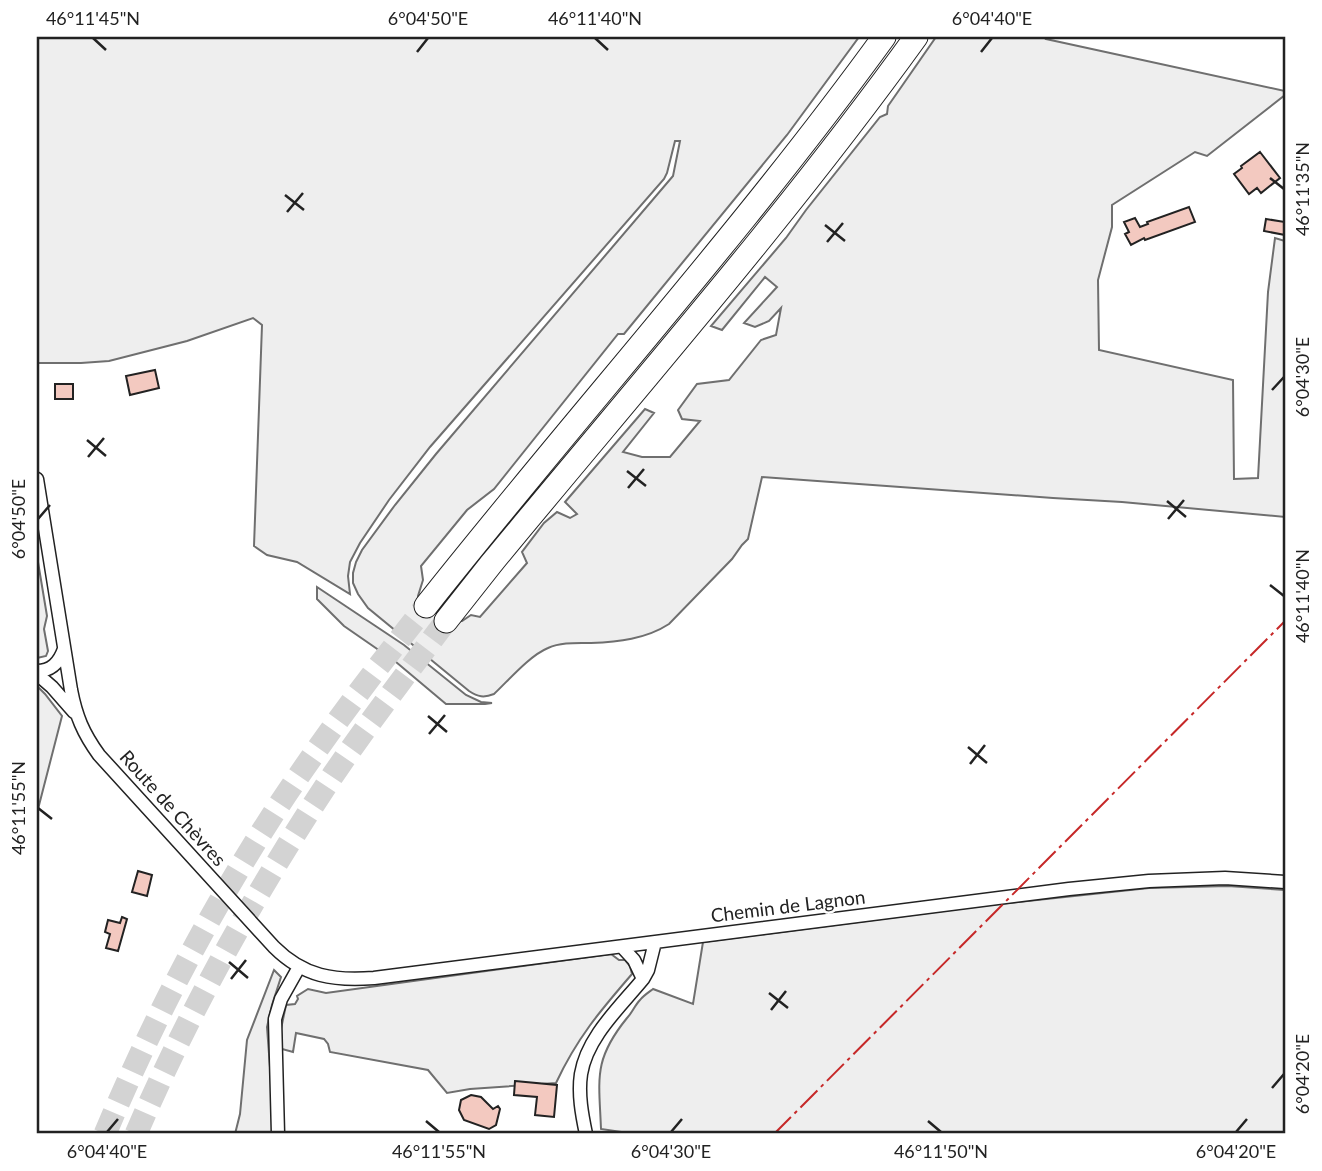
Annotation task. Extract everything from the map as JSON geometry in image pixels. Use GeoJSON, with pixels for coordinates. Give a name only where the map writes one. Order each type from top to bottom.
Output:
{"type":"FeatureCollection","features":[{"type":"Feature","properties":{"kind":"highway"},"geometry":{"type":"LineString","coordinates":[[426,607],[482,535],[754,209],[884,37]]}},
{"type":"Feature","properties":{"kind":"highway"},"geometry":{"type":"LineString","coordinates":[[446,621],[524,523],[792,201],[916,37]]}},
{"type":"Feature","properties":{"kind":"street","name":"Route de Chèvres"},"geometry":{"type":"LineString","coordinates":[[37,479],[76,715],[90,743],[274,947],[299,967]]}},
{"type":"Feature","properties":{"kind":"street"},"geometry":{"type":"LineString","coordinates":[[37,673],[58,662],[64,648]]}},
{"type":"Feature","properties":{"kind":"street"},"geometry":{"type":"LineString","coordinates":[[37,673],[76,715]]}},
{"type":"Feature","properties":{"kind":"street","name":"Chemin de Lagnon"},"geometry":{"type":"LineString","coordinates":[[299,967],[332,978],[365,979],[989,899],[1136,883],[1225,878],[1285,882]]}},
{"type":"Feature","properties":{"kind":"street"},"geometry":{"type":"LineString","coordinates":[[586,1134],[580,1084],[586,1056],[604,1026],[643,979],[655,942]]}},
{"type":"Feature","properties":{"kind":"street"},"geometry":{"type":"LineString","coordinates":[[622,947],[634,960],[643,979]]}},
{"type":"Feature","properties":{"kind":"street"},"geometry":{"type":"LineString","coordinates":[[278,1134],[275,1019],[281,999],[299,967]]}},
{"type":"Feature","properties":{"kind":"shaded area"},"geometry":{"type":"Polygon","coordinates":[[[37,37],[859,37],[787,135],[624,334],[618,334],[494,489],[467,510],[421,566],[423,580],[418,602],[441,607],[441,613],[452,622],[462,621],[471,615],[480,617],[527,563],[522,552],[544,523],[557,512],[570,518],[577,514],[565,502],[645,409],[654,413],[623,452],[642,457],[670,457],[700,421],[682,419],[678,410],[697,384],[729,380],[761,340],[776,335],[781,308],[769,321],[755,327],[744,323],[777,287],[765,277],[722,330],[711,326],[786,238],[880,117],[887,114],[888,106],[936,37],[1047,37],[1046,39],[1285,91],[1285,95],[1207,156],[1195,152],[1112,205],[1112,227],[1098,280],[1099,350],[1233,380],[1234,479],[1258,478],[1268,292],[1275,238],[1285,241],[1285,517],[1122,502],[762,477],[748,539],[669,624],[632,639],[553,646],[527,662],[494,694],[475,695],[368,608],[353,583],[356,562],[395,505],[436,454],[673,176],[680,141],[675,141],[664,179],[430,447],[389,500],[350,562],[350,594],[297,562],[267,555],[254,546],[262,325],[253,318],[187,341],[109,361],[37,363],[37,37]]]}},
{"type":"Feature","properties":{"kind":"shaded area"},"geometry":{"type":"Polygon","coordinates":[[[37,556],[47,616],[44,629],[48,651],[46,656],[37,658],[37,556]]]}},
{"type":"Feature","properties":{"kind":"shaded area"},"geometry":{"type":"Polygon","coordinates":[[[317,587],[404,645],[466,695],[481,702],[492,703],[446,704],[396,662],[344,626],[317,599],[317,587]]]}},
{"type":"Feature","properties":{"kind":"shaded area"},"geometry":{"type":"Polygon","coordinates":[[[37,686],[62,716],[37,813],[37,686]]]}},
{"type":"Feature","properties":{"kind":"shaded area"},"geometry":{"type":"Polygon","coordinates":[[[1228,886],[1285,890],[1285,1134],[635,1134],[601,1129],[600,1070],[608,1046],[638,1002],[653,989],[693,1004],[703,942],[989,905],[1149,888],[1228,886]]]}},
{"type":"Feature","properties":{"kind":"shaded area"},"geometry":{"type":"Polygon","coordinates":[[[611,954],[619,960],[625,960],[632,974],[590,1026],[572,1052],[556,1083],[447,1093],[428,1070],[330,1052],[324,1039],[296,1033],[293,1052],[282,1049],[281,1029],[286,1005],[295,1004],[297,996],[308,989],[326,993],[611,954]]]}},
{"type":"Feature","properties":{"kind":"shaded area"},"geometry":{"type":"Polygon","coordinates":[[[274,970],[281,977],[267,1027],[272,1134],[235,1134],[240,1114],[247,1040],[274,970]]]}},
{"type":"Feature","properties":{"kind":"building"},"geometry":{"type":"Polygon","coordinates":[[[1260,152],[1280,178],[1261,193],[1257,188],[1249,194],[1234,174],[1260,152]]]}},
{"type":"Feature","properties":{"kind":"building"},"geometry":{"type":"Polygon","coordinates":[[[1189,207],[1195,222],[1145,240],[1144,238],[1131,245],[1125,234],[1129,232],[1124,222],[1135,218],[1140,227],[1189,207]]]}},
{"type":"Feature","properties":{"kind":"building"},"geometry":{"type":"Polygon","coordinates":[[[1266,219],[1285,222],[1285,235],[1264,231],[1266,219]]]}},
{"type":"Feature","properties":{"kind":"building"},"geometry":{"type":"Polygon","coordinates":[[[155,370],[159,388],[130,395],[126,376],[155,370]]]}},
{"type":"Feature","properties":{"kind":"building"},"geometry":{"type":"Polygon","coordinates":[[[55,384],[73,384],[73,399],[55,399],[55,384]]]}},
{"type":"Feature","properties":{"kind":"building"},"geometry":{"type":"Polygon","coordinates":[[[138,871],[152,875],[147,896],[132,892],[138,871]]]}},
{"type":"Feature","properties":{"kind":"building"},"geometry":{"type":"Polygon","coordinates":[[[122,917],[127,919],[118,951],[106,948],[110,934],[105,932],[108,920],[120,923],[122,917]]]}},
{"type":"Feature","properties":{"kind":"building"},"geometry":{"type":"Polygon","coordinates":[[[515,1081],[557,1085],[554,1117],[535,1115],[537,1097],[514,1095],[515,1081]]]}},
{"type":"Feature","properties":{"kind":"building"},"geometry":{"type":"Polygon","coordinates":[[[471,1095],[481,1097],[493,1109],[498,1106],[500,1109],[496,1125],[489,1129],[464,1120],[459,1110],[461,1100],[471,1095]]]}},
{"type":"Feature","properties":{"kind":"tunnel"},"geometry":{"type":"LineString","coordinates":[[105,1134],[166,1002],[235,875],[320,745],[426,606]]}},
{"type":"Feature","properties":{"kind":"tunnel"},"geometry":{"type":"LineString","coordinates":[[136,1134],[179,1041],[226,950],[278,862],[347,755],[446,621]]}},
{"type":"Feature","properties":{"kind":"power"},"geometry":{"type":"LineString","coordinates":[[774,1134],[1285,621]]}}]}
